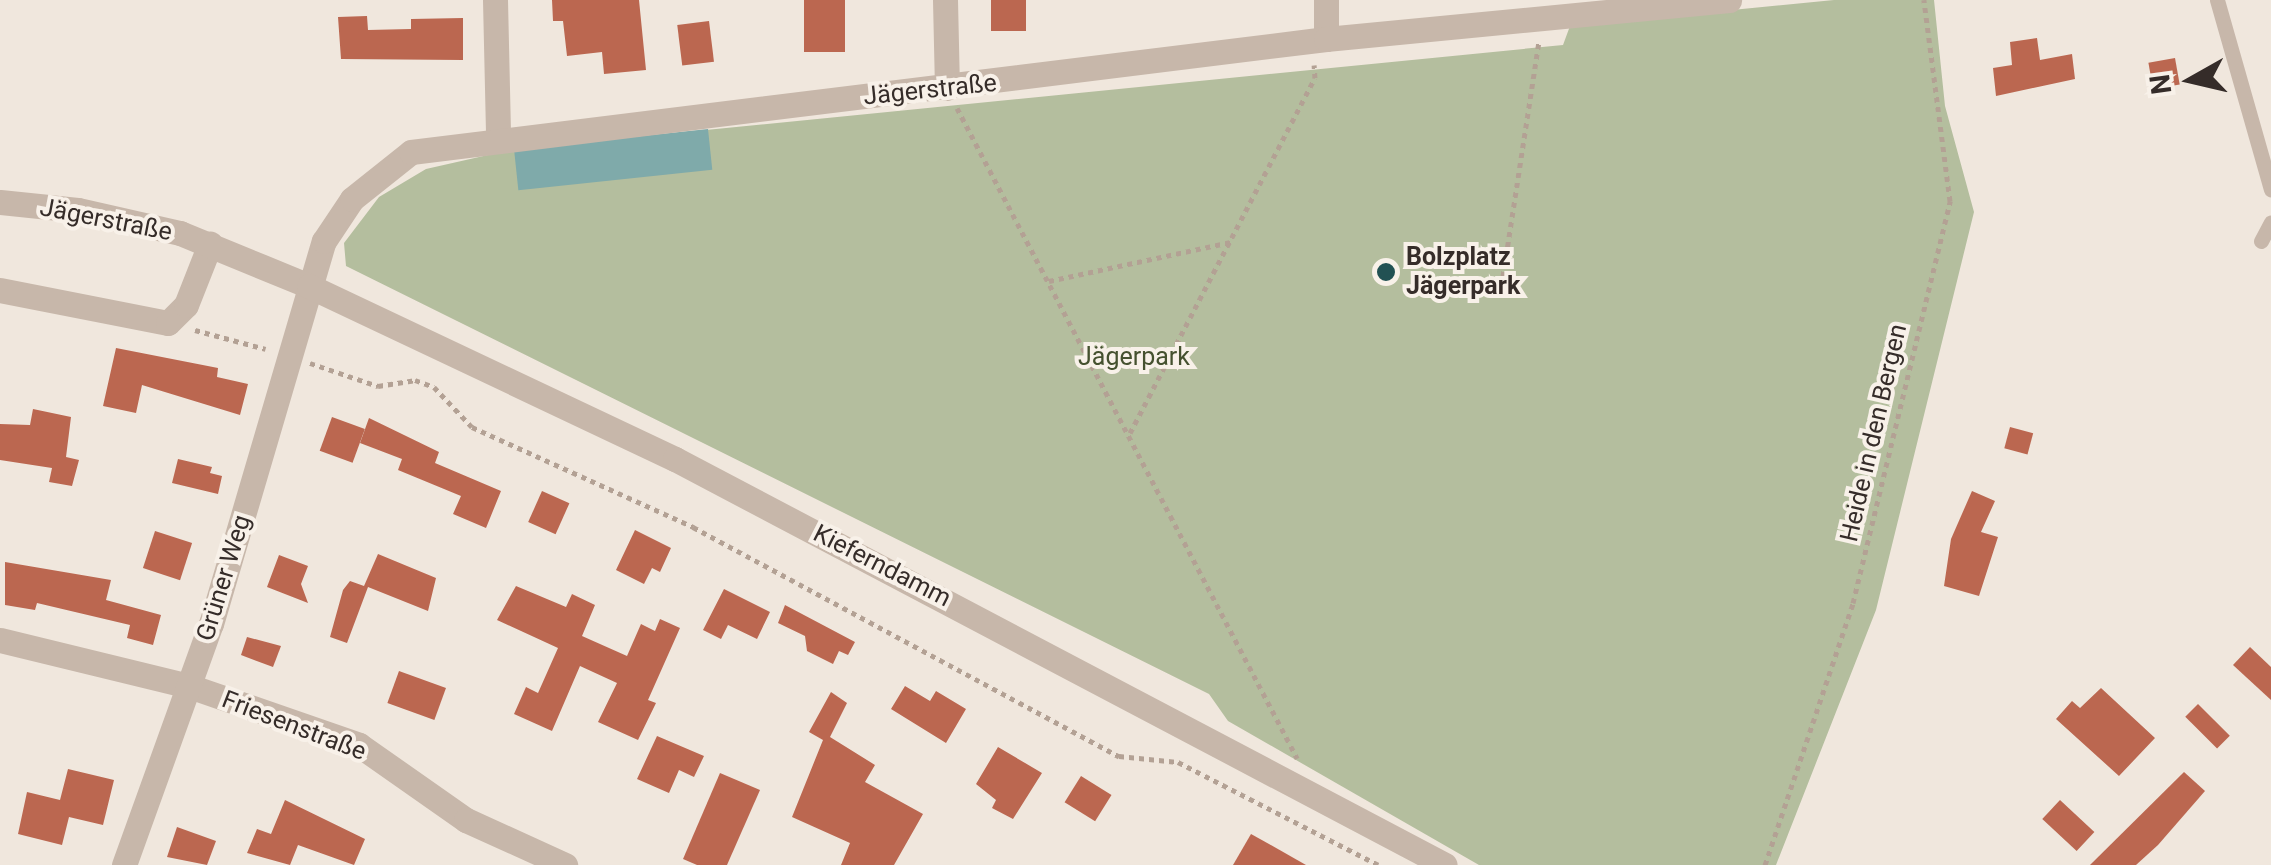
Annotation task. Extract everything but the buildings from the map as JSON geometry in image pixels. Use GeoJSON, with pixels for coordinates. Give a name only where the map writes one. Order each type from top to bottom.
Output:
{"type":"FeatureCollection","features":[{"type":"Feature","properties":{"kind":"street"},"geometry":{"type":"LineString","coordinates":[[495,0],[498,136]]}},
{"type":"Feature","properties":{"kind":"street"},"geometry":{"type":"LineString","coordinates":[[945,0],[946,88]]}},
{"type":"Feature","properties":{"kind":"street"},"geometry":{"type":"LineString","coordinates":[[1318,41],[1326,0]]}},
{"type":"Feature","properties":{"kind":"street","name":"Jägerstraße"},"geometry":{"type":"LineString","coordinates":[[0,202],[78,210],[210,244],[309,286],[324,241],[352,199],[412,152],[498,136],[946,88],[1318,41],[1729,0]]}},
{"type":"Feature","properties":{"kind":"street","name":"Jägerstraße"},"geometry":{"type":"LineString","coordinates":[[168,322],[186,305],[210,244]]}},
{"type":"Feature","properties":{"kind":"street","name":"Grüner Weg"},"geometry":{"type":"LineString","coordinates":[[124,865],[189,686],[309,286]]}},
{"type":"Feature","properties":{"kind":"street","name":"Kieferndamm"},"geometry":{"type":"LineString","coordinates":[[309,286],[675,459],[1445,865]]}},
{"type":"Feature","properties":{"kind":"street"},"geometry":{"type":"LineString","coordinates":[[0,290],[168,322]]}},
{"type":"Feature","properties":{"kind":"street","name":"Friesenstraße"},"geometry":{"type":"LineString","coordinates":[[0,640],[189,686],[359,745],[466,820],[565,865]]}},
{"type":"Feature","properties":{"kind":"lane"},"geometry":{"type":"LineString","coordinates":[[2217,0],[2271,189]]}},
{"type":"Feature","properties":{"kind":"lane"},"geometry":{"type":"LineString","coordinates":[[2261,241],[2271,222]]}},
{"type":"Feature","properties":{"kind":"path","name":"Heide in den Bergen"},"geometry":{"type":"LineString","coordinates":[[1765,865],[1854,603],[1950,201],[1924,0]]}},
{"type":"Feature","properties":{"kind":"path"},"geometry":{"type":"LineString","coordinates":[[1500,296],[1538,69],[1540,18]]}},
{"type":"Feature","properties":{"kind":"path"},"geometry":{"type":"LineString","coordinates":[[1129,435],[1315,78],[1318,41]]}},
{"type":"Feature","properties":{"kind":"path"},"geometry":{"type":"LineString","coordinates":[[946,88],[1297,754],[1294,771],[1274,773]]}},
{"type":"Feature","properties":{"kind":"path"},"geometry":{"type":"LineString","coordinates":[[1049,281],[1230,242]]}},
{"type":"Feature","properties":{"kind":"path"},"geometry":{"type":"LineString","coordinates":[[168,322],[378,386],[415,380],[434,387],[472,428],[744,554],[1119,756],[1178,762],[1378,865]]}},
{"type":"Feature","properties":{"kind":"green space","name":"Jägerpark"},"geometry":{"type":"Polygon","coordinates":[[[1834,0],[1934,0],[1945,106],[1974,212],[1876,610],[1776,865],[1479,865],[1228,721],[1209,694],[346,266],[344,243],[379,197],[426,169],[514,149],[1563,45],[1570,26],[1834,0]]]}},
{"type":"Feature","properties":{"kind":"water"},"geometry":{"type":"Polygon","coordinates":[[[708,129],[712,170],[518,190],[514,149],[708,129]]]}},
{"type":"Feature","properties":{"kind":"place","name":"Bolzplatz Jägerpark"},"geometry":{"type":"Point","coordinates":[1386,272]}}]}
